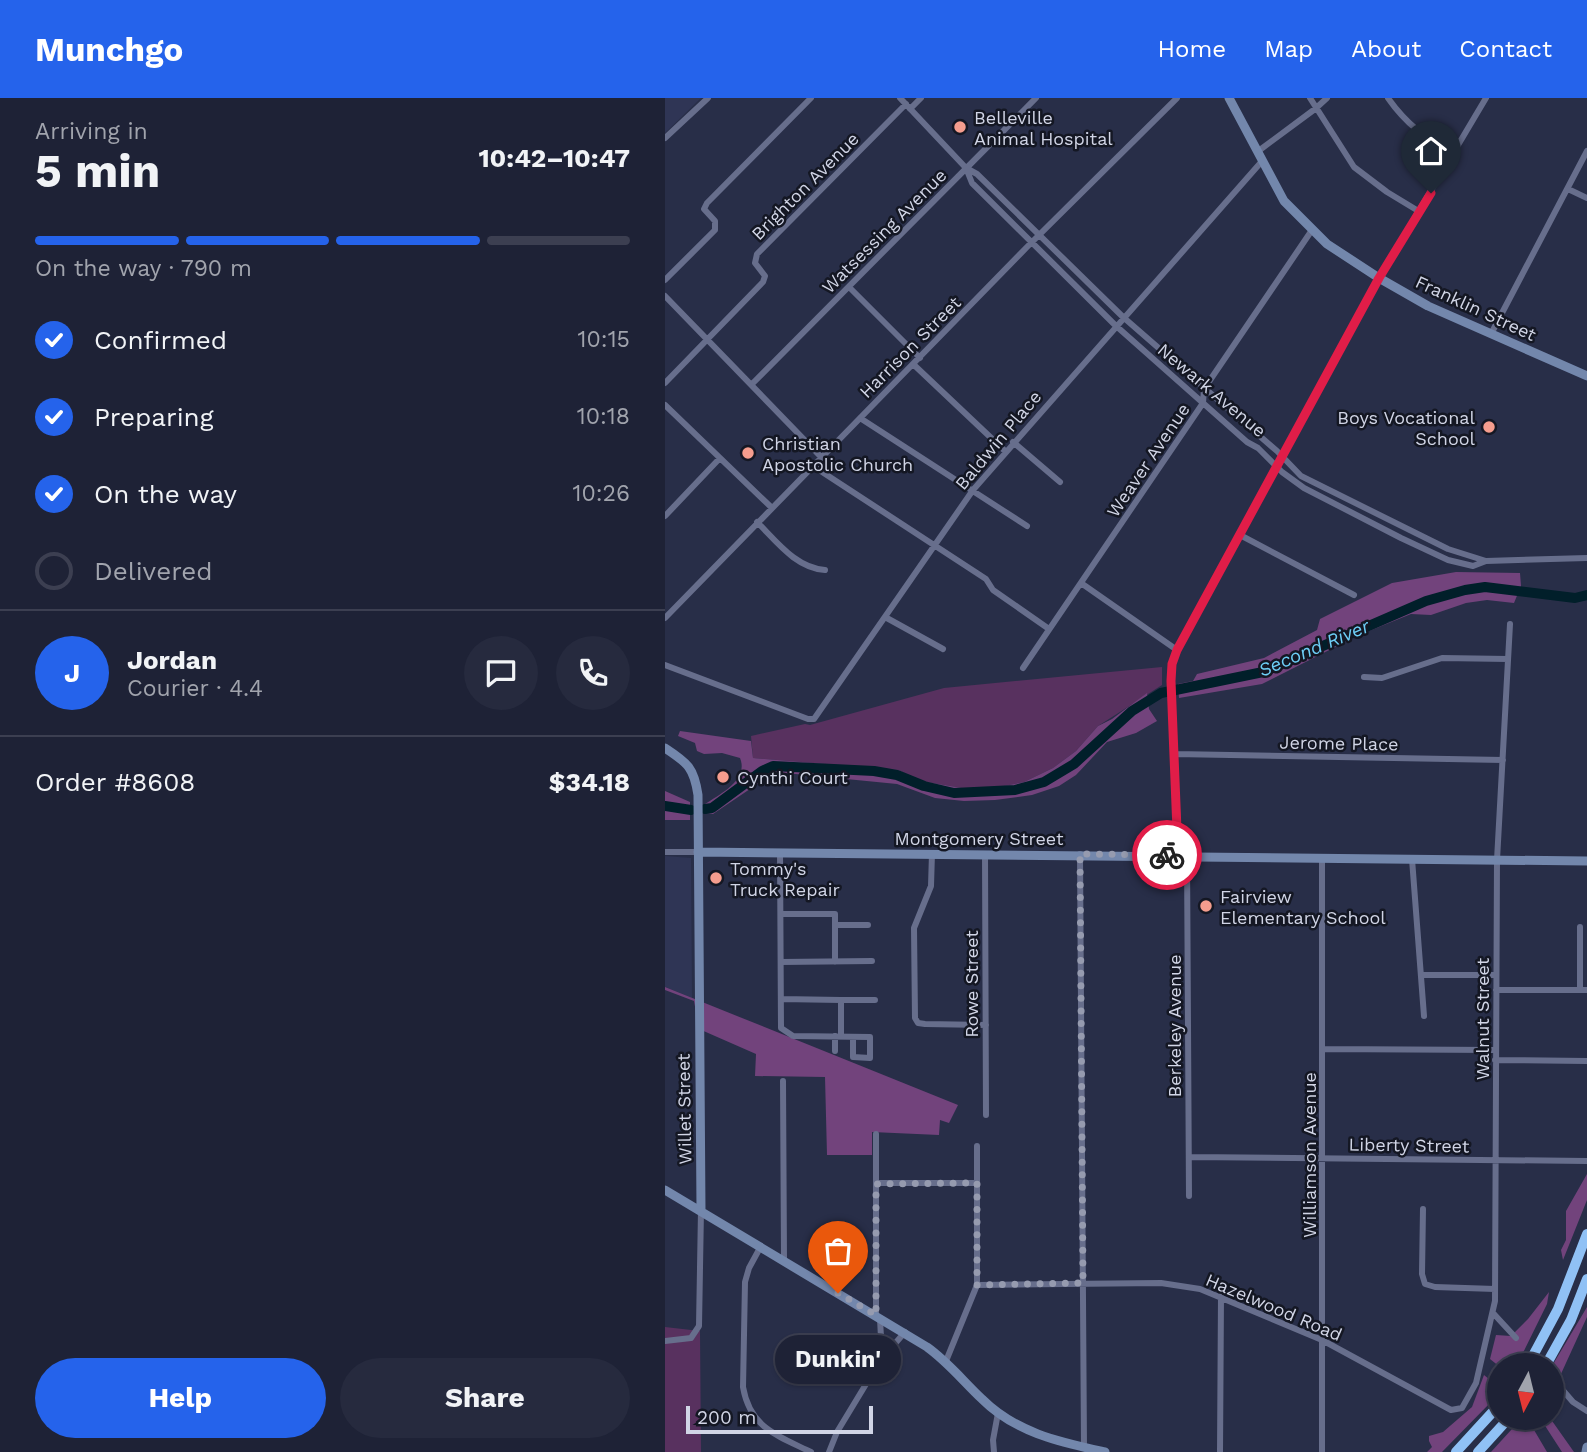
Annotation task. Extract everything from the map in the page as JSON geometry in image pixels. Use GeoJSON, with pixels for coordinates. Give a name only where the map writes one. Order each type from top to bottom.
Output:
{"type":"FeatureCollection","features":[{"type":"Feature","properties":{"kind":"highway"},"geometry":{"type":"LineString","coordinates":[[1534,1353],[1558,1309],[1587,1234]]}},
{"type":"Feature","properties":{"kind":"highway"},"geometry":{"type":"LineString","coordinates":[[1553,1353],[1571,1320],[1587,1279]]}},
{"type":"Feature","properties":{"kind":"highway"},"geometry":{"type":"LineString","coordinates":[[1456,1452],[1487,1418]]}},
{"type":"Feature","properties":{"kind":"highway"},"geometry":{"type":"LineString","coordinates":[[1478,1452],[1498,1430]]}},
{"type":"Feature","properties":{"kind":"street"},"geometry":{"type":"LineString","coordinates":[[665,138],[708,98]]}},
{"type":"Feature","properties":{"kind":"street"},"geometry":{"type":"LineString","coordinates":[[665,280],[715,230],[716,225],[704,209],[707,203],[811,98]]}},
{"type":"Feature","properties":{"kind":"street","name":"Newark Avenue"},"geometry":{"type":"LineString","coordinates":[[899,98],[965,168],[977,174],[1123,317],[1303,477],[1448,549],[1486,561],[1587,558]]}},
{"type":"Feature","properties":{"kind":"street"},"geometry":{"type":"LineString","coordinates":[[908,107],[921,98]]}},
{"type":"Feature","properties":{"kind":"street","name":"Watsessing Avenue"},"geometry":{"type":"LineString","coordinates":[[752,384],[1036,98]]}},
{"type":"Feature","properties":{"kind":"street","name":"Harrison Street"},"geometry":{"type":"LineString","coordinates":[[665,618],[1032,242],[1177,98]]}},
{"type":"Feature","properties":{"kind":"street","name":"Franklin Street"},"geometry":{"type":"LineString","coordinates":[[1229,98],[1284,201],[1327,244],[1428,306],[1587,376]]}},
{"type":"Feature","properties":{"kind":"street"},"geometry":{"type":"LineString","coordinates":[[1310,98],[1354,167],[1420,212]]}},
{"type":"Feature","properties":{"kind":"street","name":"Baldwin Place"},"geometry":{"type":"LineString","coordinates":[[665,665],[814,719],[973,489],[1260,156],[1327,98]]}},
{"type":"Feature","properties":{"kind":"street"},"geometry":{"type":"LineString","coordinates":[[1388,98],[1417,133],[1453,155]]}},
{"type":"Feature","properties":{"kind":"street","name":"Berkeley Avenue"},"geometry":{"type":"LineString","coordinates":[[1189,1196],[1183,855],[1171,699],[1172,664],[1177,650],[1379,278],[1485,99]]}},
{"type":"Feature","properties":{"kind":"street","name":"Brighton Avenue"},"geometry":{"type":"LineString","coordinates":[[665,383],[763,282],[765,276],[755,263],[757,254],[908,107]]}},
{"type":"Feature","properties":{"kind":"street"},"geometry":{"type":"LineString","coordinates":[[1491,334],[1587,151]]}},
{"type":"Feature","properties":{"kind":"street","name":"Newark Avenue"},"geometry":{"type":"LineString","coordinates":[[965,168],[971,183],[1115,326],[1304,488],[1448,560],[1473,566],[1486,561]]}},
{"type":"Feature","properties":{"kind":"street"},"geometry":{"type":"LineString","coordinates":[[1568,189],[1587,198]]}},
{"type":"Feature","properties":{"kind":"street","name":"Weaver Avenue"},"geometry":{"type":"LineString","coordinates":[[1023,668],[1203,403],[1204,389],[1312,230]]}},
{"type":"Feature","properties":{"kind":"street"},"geometry":{"type":"LineString","coordinates":[[849,287],[920,358]]}},
{"type":"Feature","properties":{"kind":"street"},"geometry":{"type":"LineString","coordinates":[[665,296],[822,458]]}},
{"type":"Feature","properties":{"kind":"street"},"geometry":{"type":"LineString","coordinates":[[913,364],[1005,451]]}},
{"type":"Feature","properties":{"kind":"street"},"geometry":{"type":"LineString","coordinates":[[665,405],[772,508]]}},
{"type":"Feature","properties":{"kind":"street"},"geometry":{"type":"LineString","coordinates":[[860,418],[1027,526]]}},
{"type":"Feature","properties":{"kind":"street"},"geometry":{"type":"LineString","coordinates":[[1013,442],[1060,482]]}},
{"type":"Feature","properties":{"kind":"street"},"geometry":{"type":"LineString","coordinates":[[665,516],[720,458]]}},
{"type":"Feature","properties":{"kind":"street"},"geometry":{"type":"LineString","coordinates":[[813,466],[986,579],[993,590],[1049,629]]}},
{"type":"Feature","properties":{"kind":"street"},"geometry":{"type":"LineString","coordinates":[[757,522],[796,560],[811,568],[825,570]]}},
{"type":"Feature","properties":{"kind":"street"},"geometry":{"type":"LineString","coordinates":[[1240,535],[1354,594]]}},
{"type":"Feature","properties":{"kind":"street"},"geometry":{"type":"LineString","coordinates":[[1081,583],[1177,650]]}},
{"type":"Feature","properties":{"kind":"street"},"geometry":{"type":"LineString","coordinates":[[885,617],[943,649]]}},
{"type":"Feature","properties":{"kind":"street","name":"Walnut Street"},"geometry":{"type":"LineString","coordinates":[[1462,1408],[1476,1383],[1493,1313],[1495,1289],[1497,860],[1510,624]]}},
{"type":"Feature","properties":{"kind":"street"},"geometry":{"type":"LineString","coordinates":[[1364,677],[1382,678],[1437,659],[1508,659]]}},
{"type":"Feature","properties":{"kind":"street","name":"Willet Street"},"geometry":{"type":"LineString","coordinates":[[665,748],[685,761],[693,771],[698,802],[701,1210],[699,1326],[691,1338],[665,1341]]}},
{"type":"Feature","properties":{"kind":"street","name":"Jerome Place"},"geometry":{"type":"LineString","coordinates":[[1175,754],[1503,760]]}},
{"type":"Feature","properties":{"kind":"street","name":"Montgomery Street"},"geometry":{"type":"LineString","coordinates":[[665,852],[1587,861]]}},
{"type":"Feature","properties":{"kind":"street"},"geometry":{"type":"LineString","coordinates":[[780,852],[781,1028],[793,1036],[853,1037]]}},
{"type":"Feature","properties":{"kind":"street"},"geometry":{"type":"LineString","coordinates":[[932,853],[931,886],[914,928],[915,1018],[919,1023],[986,1025]]}},
{"type":"Feature","properties":{"kind":"street","name":"Rowe Street"},"geometry":{"type":"LineString","coordinates":[[985,854],[986,1115]]}},
{"type":"Feature","properties":{"kind":"street"},"geometry":{"type":"LineString","coordinates":[[1080,854],[1084,1447]]}},
{"type":"Feature","properties":{"kind":"street","name":"Williamson Avenue"},"geometry":{"type":"LineString","coordinates":[[1322,857],[1322,1452]]}},
{"type":"Feature","properties":{"kind":"street"},"geometry":{"type":"LineString","coordinates":[[1412,859],[1424,1016]]}},
{"type":"Feature","properties":{"kind":"street"},"geometry":{"type":"LineString","coordinates":[[781,914],[835,914],[835,962]]}},
{"type":"Feature","properties":{"kind":"street"},"geometry":{"type":"LineString","coordinates":[[835,925],[868,925]]}},
{"type":"Feature","properties":{"kind":"street"},"geometry":{"type":"LineString","coordinates":[[1496,990],[1583,990],[1580,927]]}},
{"type":"Feature","properties":{"kind":"street"},"geometry":{"type":"LineString","coordinates":[[781,962],[872,961]]}},
{"type":"Feature","properties":{"kind":"street"},"geometry":{"type":"LineString","coordinates":[[1421,975],[1496,975]]}},
{"type":"Feature","properties":{"kind":"street"},"geometry":{"type":"LineString","coordinates":[[781,999],[875,1000]]}},
{"type":"Feature","properties":{"kind":"street"},"geometry":{"type":"LineString","coordinates":[[835,1051],[841,1000]]}},
{"type":"Feature","properties":{"kind":"street"},"geometry":{"type":"LineString","coordinates":[[1322,1049],[1495,1050]]}},
{"type":"Feature","properties":{"kind":"street"},"geometry":{"type":"LineString","coordinates":[[1495,1060],[1587,1061]]}},
{"type":"Feature","properties":{"kind":"street"},"geometry":{"type":"LineString","coordinates":[[783,1081],[784,1260]]}},
{"type":"Feature","properties":{"kind":"street"},"geometry":{"type":"LineString","coordinates":[[876,1134],[881,1358]]}},
{"type":"Feature","properties":{"kind":"street"},"geometry":{"type":"LineString","coordinates":[[946,1361],[977,1285],[977,1146]]}},
{"type":"Feature","properties":{"kind":"street","name":"Liberty Street"},"geometry":{"type":"LineString","coordinates":[[1189,1157],[1587,1161]]}},
{"type":"Feature","properties":{"kind":"street"},"geometry":{"type":"LineString","coordinates":[[876,1184],[977,1183]]}},
{"type":"Feature","properties":{"kind":"street"},"geometry":{"type":"LineString","coordinates":[[665,1190],[905,1332],[946,1361],[997,1413],[1038,1435],[1105,1452]]}},
{"type":"Feature","properties":{"kind":"street"},"geometry":{"type":"LineString","coordinates":[[1423,1209],[1422,1274],[1425,1284],[1436,1287],[1495,1289]]}},
{"type":"Feature","properties":{"kind":"street"},"geometry":{"type":"LineString","coordinates":[[761,1246],[748,1268],[745,1282],[745,1400],[749,1410],[762,1426],[811,1452]]}},
{"type":"Feature","properties":{"kind":"street","name":"Hazelwood Road"},"geometry":{"type":"LineString","coordinates":[[977,1285],[1171,1284],[1200,1289],[1322,1340],[1451,1410],[1462,1408]]}},
{"type":"Feature","properties":{"kind":"street"},"geometry":{"type":"LineString","coordinates":[[1220,1452],[1221,1296]]}},
{"type":"Feature","properties":{"kind":"street"},"geometry":{"type":"LineString","coordinates":[[1493,1313],[1516,1338]]}},
{"type":"Feature","properties":{"kind":"street"},"geometry":{"type":"LineString","coordinates":[[829,1452],[837,1432],[881,1358],[905,1332]]}},
{"type":"Feature","properties":{"kind":"street"},"geometry":{"type":"LineString","coordinates":[[1565,1393],[1587,1411]]}},
{"type":"Feature","properties":{"kind":"street"},"geometry":{"type":"LineString","coordinates":[[994,1452],[997,1413]]}},
{"type":"Feature","properties":{"kind":"shaded area"},"geometry":{"type":"Polygon","coordinates":[[[665,98],[701,98],[665,133],[665,98]]]}},
{"type":"Feature","properties":{"kind":"shaded area"},"geometry":{"type":"Polygon","coordinates":[[[1456,572],[1520,573],[1521,586],[1514,603],[1487,600],[1466,603],[1431,615],[1411,614],[1357,636],[1262,684],[1179,698],[1178,684],[1193,681],[1197,674],[1264,658],[1317,630],[1320,619],[1392,583],[1456,572]]]}},
{"type":"Feature","properties":{"kind":"shaded area"},"geometry":{"type":"Polygon","coordinates":[[[1162,667],[1162,685],[1098,726],[1076,751],[1053,768],[1024,782],[968,789],[921,781],[899,770],[753,758],[751,736],[810,725],[944,688],[1162,667]]]}},
{"type":"Feature","properties":{"kind":"shaded area"},"geometry":{"type":"Polygon","coordinates":[[[1147,693],[1149,709],[1157,721],[1136,733],[1107,742],[1076,775],[1059,786],[1032,795],[995,800],[935,798],[897,784],[775,772],[713,814],[706,813],[705,804],[737,780],[742,766],[740,758],[722,753],[704,754],[697,751],[695,743],[678,736],[680,731],[751,741],[753,758],[899,770],[921,781],[968,789],[999,787],[1024,782],[1053,768],[1076,751],[1098,726],[1147,693]]]}},
{"type":"Feature","properties":{"kind":"shaded area"},"geometry":{"type":"Polygon","coordinates":[[[665,791],[690,802],[690,820],[665,820],[665,791]]]}},
{"type":"Feature","properties":{"kind":"shaded area"},"geometry":{"type":"Polygon","coordinates":[[[665,856],[691,858],[692,998],[665,987],[665,856]]]}},
{"type":"Feature","properties":{"kind":"shaded area"},"geometry":{"type":"Polygon","coordinates":[[[665,987],[958,1105],[949,1123],[940,1120],[939,1135],[872,1132],[872,1155],[827,1155],[825,1077],[755,1076],[756,1054],[699,1029],[694,1001],[665,990],[665,987]]]}},
{"type":"Feature","properties":{"kind":"shaded area"},"geometry":{"type":"Polygon","coordinates":[[[1587,1174],[1587,1200],[1563,1260],[1561,1250],[1566,1240],[1566,1211],[1587,1174]]]}},
{"type":"Feature","properties":{"kind":"shaded area"},"geometry":{"type":"Polygon","coordinates":[[[1549,1292],[1547,1304],[1523,1353],[1492,1353],[1496,1335],[1511,1336],[1549,1292]]]}},
{"type":"Feature","properties":{"kind":"shaded area"},"geometry":{"type":"Polygon","coordinates":[[[1587,1307],[1587,1317],[1565,1365],[1565,1353],[1560,1353],[1587,1307]]]}},
{"type":"Feature","properties":{"kind":"shaded area"},"geometry":{"type":"Polygon","coordinates":[[[665,1327],[700,1331],[701,1452],[665,1452],[665,1327]]]}},
{"type":"Feature","properties":{"kind":"shaded area"},"geometry":{"type":"Polygon","coordinates":[[[1484,1375],[1487,1377],[1487,1406],[1442,1452],[1427,1452],[1432,1447],[1429,1436],[1443,1432],[1472,1407],[1484,1375]]]}},
{"type":"Feature","properties":{"kind":"shaded area"},"geometry":{"type":"Polygon","coordinates":[[[1511,1430],[1534,1430],[1547,1452],[1491,1452],[1511,1430]]]}},
{"type":"Feature","properties":{"kind":"shaded area"},"geometry":{"type":"Polygon","coordinates":[[[1548,1430],[1558,1430],[1574,1452],[1562,1452],[1548,1430]]]}},
{"type":"Feature","properties":{"kind":"waterway","name":"Second River"},"geometry":{"type":"LineString","coordinates":[[705,809],[712,808],[762,771],[773,766],[874,771],[897,775],[924,786],[954,793],[1015,790],[1044,782],[1074,764],[1132,711],[1161,693],[1263,672],[1426,601],[1485,587],[1575,598],[1587,595]]}},
{"type":"Feature","properties":{"kind":"waterway","name":"Second River"},"geometry":{"type":"LineString","coordinates":[[665,806],[691,810]]}},
{"type":"Feature","properties":{"kind":"way so far"},"geometry":{"type":"LineString","coordinates":[[838,1293],[876,1315],[876,1184],[977,1183],[977,1285],[1083,1283],[1080,854],[1167,855]]}},
{"type":"Feature","properties":{"kind":"place","name":"Belleville Animal Hospital"},"geometry":{"type":"Point","coordinates":[960,127]}},
{"type":"Feature","properties":{"kind":"place","name":"Boys Vocational School"},"geometry":{"type":"Point","coordinates":[1489,427]}},
{"type":"Feature","properties":{"kind":"place","name":"Christian Apostolic Church"},"geometry":{"type":"Point","coordinates":[748,453]}},
{"type":"Feature","properties":{"kind":"place","name":"Cynthi Court"},"geometry":{"type":"Point","coordinates":[723,777]}},
{"type":"Feature","properties":{"kind":"place","name":"Tommy's Truck Repair"},"geometry":{"type":"Point","coordinates":[716,878]}},
{"type":"Feature","properties":{"kind":"place","name":"Fairview Elementary School"},"geometry":{"type":"Point","coordinates":[1206,906]}},
{"type":"Feature","properties":{"kind":"place","name":"Dunkin'"},"geometry":{"type":"Point","coordinates":[838,1293]}},
{"type":"Feature","properties":{"kind":"route"},"geometry":{"type":"LineString","coordinates":[[1167,855],[1178,855],[1171,681],[1172,664],[1177,650],[1379,278],[1431,193]]}}]}
